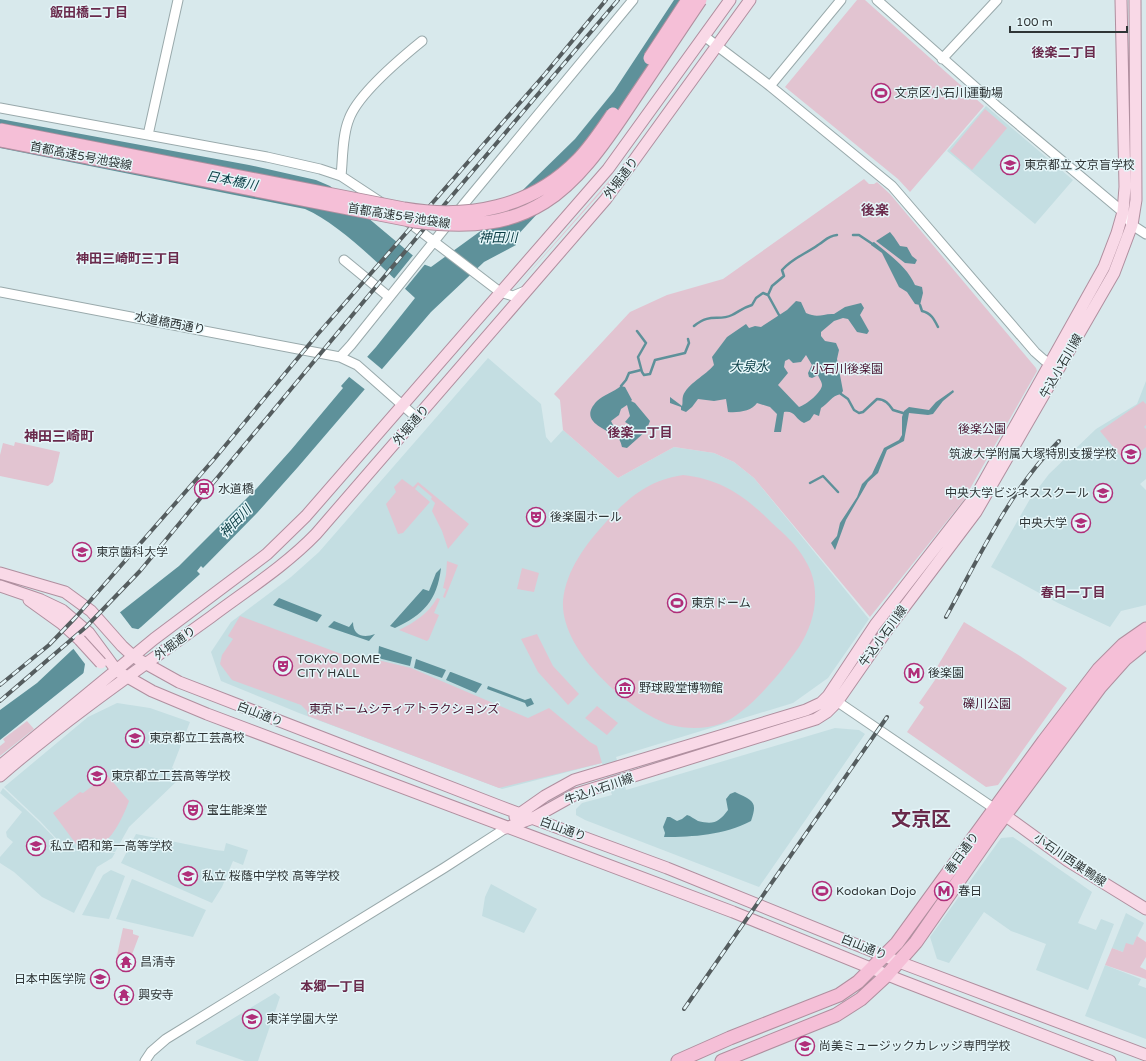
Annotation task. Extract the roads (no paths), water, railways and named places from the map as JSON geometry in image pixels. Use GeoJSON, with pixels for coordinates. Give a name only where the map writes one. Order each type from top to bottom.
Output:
{"type":"FeatureCollection","features":[{"type":"Feature","properties":{"kind":"highway","name":"首都高速5号池袋線"},"geometry":{"type":"LineString","coordinates":[[0,130],[410,210],[450,214],[482,211],[501,207],[529,196],[556,179],[579,159],[604,128],[688,0]]}},
{"type":"Feature","properties":{"kind":"highway","name":"首都高速5号池袋線"},"geometry":{"type":"LineString","coordinates":[[0,140],[415,221],[461,225],[494,222],[526,212],[543,204],[558,194],[579,174],[611,133],[700,0]]}},
{"type":"Feature","properties":{"kind":"highway","name":"春日通り"},"geometry":{"type":"LineString","coordinates":[[722,1061],[836,1015],[861,999],[900,962],[916,942],[1000,812],[1099,669],[1123,645],[1146,629]]}},
{"type":"Feature","properties":{"kind":"highway","name":"春日通り"},"geometry":{"type":"LineString","coordinates":[[678,1061],[730,1038],[829,1001],[849,988],[872,969],[897,943],[1104,682],[1130,654],[1146,642]]}},
{"type":"Feature","properties":{"kind":"main road","name":"外堀通り"},"geometry":{"type":"LineString","coordinates":[[0,766],[134,656],[281,541],[311,511],[614,160],[730,0]]}},
{"type":"Feature","properties":{"kind":"main road","name":"外堀通り"},"geometry":{"type":"LineString","coordinates":[[0,776],[100,698],[129,678],[302,548],[417,418],[606,198],[628,170],[750,0]]}},
{"type":"Feature","properties":{"kind":"main road","name":"牛込小石川線"},"geometry":{"type":"LineString","coordinates":[[506,828],[533,818],[576,794],[816,719],[827,712],[832,699],[887,630],[969,522],[1055,367],[1104,267],[1117,233],[1123,212],[1125,180],[1121,0]]}},
{"type":"Feature","properties":{"kind":"main road","name":"牛込小石川線"},"geometry":{"type":"LineString","coordinates":[[1055,367],[1114,273],[1132,226],[1136,187],[1135,0]]}},
{"type":"Feature","properties":{"kind":"main road"},"geometry":{"type":"LineString","coordinates":[[614,160],[628,170]]}},
{"type":"Feature","properties":{"kind":"main road","name":"白山通り"},"geometry":{"type":"LineString","coordinates":[[0,573],[65,592],[92,611],[122,646],[134,656],[172,679],[519,813],[766,906],[900,962],[1146,1055]]}},
{"type":"Feature","properties":{"kind":"main road","name":"白山通り"},"geometry":{"type":"LineString","coordinates":[[0,586],[21,593],[61,623],[84,637],[104,660],[117,671],[152,691],[207,714],[506,828],[733,912],[872,969],[1110,1061]]}},
{"type":"Feature","properties":{"kind":"main road","name":"牛込小石川線"},"geometry":{"type":"LineString","coordinates":[[506,828],[519,813],[574,780],[806,710],[832,699]]}},
{"type":"Feature","properties":{"kind":"main road","name":"小石川西巣鴨線"},"geometry":{"type":"LineString","coordinates":[[1000,812],[1068,861],[1146,910]]}},
{"type":"Feature","properties":{"kind":"street"},"geometry":{"type":"LineString","coordinates":[[148,135],[178,0]]}},
{"type":"Feature","properties":{"kind":"street"},"geometry":{"type":"LineString","coordinates":[[340,356],[632,0]]}},
{"type":"Feature","properties":{"kind":"street"},"geometry":{"type":"LineString","coordinates":[[770,86],[841,0]]}},
{"type":"Feature","properties":{"kind":"street"},"geometry":{"type":"LineString","coordinates":[[877,0],[942,59],[1123,212],[1132,226],[1146,234]]}},
{"type":"Feature","properties":{"kind":"street"},"geometry":{"type":"LineString","coordinates":[[942,59],[997,0]]}},
{"type":"Feature","properties":{"kind":"street"},"geometry":{"type":"LineString","coordinates":[[704,36],[770,86],[892,186],[1035,352],[1055,367]]}},
{"type":"Feature","properties":{"kind":"street"},"geometry":{"type":"LineString","coordinates":[[341,176],[347,124],[352,111],[387,70],[422,41]]}},
{"type":"Feature","properties":{"kind":"street"},"geometry":{"type":"LineString","coordinates":[[0,108],[267,157],[320,169],[341,176],[381,202],[477,273],[500,292],[513,296],[521,294],[526,290]]}},
{"type":"Feature","properties":{"kind":"street"},"geometry":{"type":"LineString","coordinates":[[344,260],[389,297]]}},
{"type":"Feature","properties":{"kind":"street","name":"水道橋西通り"},"geometry":{"type":"LineString","coordinates":[[0,292],[340,356],[357,365],[417,418]]}},
{"type":"Feature","properties":{"kind":"street"},"geometry":{"type":"LineString","coordinates":[[832,699],[1000,812]]}},
{"type":"Feature","properties":{"kind":"street"},"geometry":{"type":"LineString","coordinates":[[145,1061],[151,1052],[166,1039],[436,873],[506,828]]}},
{"type":"Feature","properties":{"kind":"water","name":"神田川"},"geometry":{"type":"Polygon","coordinates":[[[674,0],[701,0],[563,186],[514,239],[516,245],[484,262],[431,312],[257,513],[203,568],[201,566],[197,571],[200,574],[199,575],[141,627],[0,740],[0,710],[37,683],[72,650],[179,566],[257,488],[291,450],[343,388],[341,386],[376,347],[415,298],[348,237],[319,216],[305,209],[0,148],[0,119],[249,165],[316,180],[330,186],[423,264],[431,267],[482,230],[575,139],[614,91],[674,0]]]}},
{"type":"Feature","properties":{"kind":"water"},"geometry":{"type":"Polygon","coordinates":[[[890,232],[900,246],[907,247],[912,256],[917,260],[915,264],[905,263],[876,241],[890,232]]]}},
{"type":"Feature","properties":{"kind":"water"},"geometry":{"type":"Polygon","coordinates":[[[874,242],[903,267],[915,285],[922,287],[923,293],[920,305],[915,304],[907,292],[899,287],[882,253],[871,245],[871,243],[874,242]]]}},
{"type":"Feature","properties":{"kind":"water","name":"大泉水"},"geometry":{"type":"Polygon","coordinates":[[[796,301],[801,302],[806,313],[814,316],[834,314],[845,307],[861,303],[864,308],[860,315],[869,331],[867,334],[857,332],[848,319],[843,318],[834,321],[821,332],[821,336],[825,341],[836,343],[839,350],[837,359],[843,391],[821,408],[819,416],[814,414],[810,420],[804,423],[790,412],[784,412],[781,432],[774,432],[777,414],[770,407],[757,403],[748,410],[728,412],[726,399],[714,401],[698,399],[686,412],[681,410],[681,407],[670,403],[670,397],[682,406],[685,392],[714,365],[712,357],[727,337],[746,324],[749,328],[755,326],[761,327],[787,310],[796,301]],[[806,355],[801,362],[793,363],[789,359],[785,361],[784,367],[788,373],[778,385],[799,407],[806,404],[813,398],[821,388],[822,384],[818,375],[812,378],[809,377],[808,373],[812,365],[806,355]]]}},
{"type":"Feature","properties":{"kind":"water"},"geometry":{"type":"Polygon","coordinates":[[[621,386],[625,387],[632,400],[631,401],[635,403],[650,421],[646,431],[627,448],[622,447],[616,436],[595,423],[591,419],[590,414],[597,401],[621,386]],[[627,405],[621,409],[619,415],[611,421],[613,425],[621,431],[630,425],[625,422],[630,416],[627,405]]]}},
{"type":"Feature","properties":{"kind":"water"},"geometry":{"type":"Polygon","coordinates":[[[953,390],[954,392],[943,401],[933,414],[928,415],[909,413],[904,441],[887,450],[878,473],[868,482],[846,520],[835,550],[831,543],[837,536],[840,523],[857,497],[862,484],[872,474],[884,448],[899,440],[902,435],[902,417],[904,411],[909,407],[929,410],[936,402],[953,390]]]}},
{"type":"Feature","properties":{"kind":"water"},"geometry":{"type":"Polygon","coordinates":[[[441,568],[436,589],[427,606],[405,623],[395,628],[390,626],[423,589],[429,591],[436,573],[441,568]]]}},
{"type":"Feature","properties":{"kind":"water"},"geometry":{"type":"Polygon","coordinates":[[[279,598],[322,615],[317,622],[273,605],[279,598]]]}},
{"type":"Feature","properties":{"kind":"water"},"geometry":{"type":"Polygon","coordinates":[[[334,621],[349,627],[353,622],[355,631],[360,635],[367,636],[375,634],[369,641],[328,627],[334,621]]]}},
{"type":"Feature","properties":{"kind":"water"},"geometry":{"type":"Polygon","coordinates":[[[379,646],[412,657],[410,666],[378,658],[379,646]]]}},
{"type":"Feature","properties":{"kind":"water"},"geometry":{"type":"Polygon","coordinates":[[[416,659],[446,670],[442,678],[414,668],[416,659]]]}},
{"type":"Feature","properties":{"kind":"water"},"geometry":{"type":"Polygon","coordinates":[[[450,672],[482,684],[476,693],[446,680],[450,672]]]}},
{"type":"Feature","properties":{"kind":"water"},"geometry":{"type":"Polygon","coordinates":[[[488,686],[525,700],[531,698],[534,704],[527,707],[525,703],[487,689],[488,686]]]}},
{"type":"Feature","properties":{"kind":"water"},"geometry":{"type":"Polygon","coordinates":[[[735,792],[750,800],[754,805],[751,821],[741,826],[720,832],[664,837],[665,833],[663,827],[667,817],[677,821],[687,815],[698,821],[708,823],[716,822],[728,810],[726,799],[730,794],[735,792]]]}},
{"type":"Feature","properties":{"kind":"waterway"},"geometry":{"type":"LineString","coordinates":[[768,295],[772,286],[784,276],[782,270],[786,266],[828,238],[837,235]]}},
{"type":"Feature","properties":{"kind":"waterway"},"geometry":{"type":"LineString","coordinates":[[853,235],[859,235],[871,243]]}},
{"type":"Feature","properties":{"kind":"waterway"},"geometry":{"type":"LineString","coordinates":[[694,326],[705,319],[723,318],[732,315],[743,308],[752,305],[756,298],[763,293],[768,295],[779,315]]}},
{"type":"Feature","properties":{"kind":"waterway"},"geometry":{"type":"LineString","coordinates":[[920,305],[922,311],[930,315],[938,327]]}},
{"type":"Feature","properties":{"kind":"waterway"},"geometry":{"type":"LineString","coordinates":[[637,331],[646,343],[638,357],[644,375],[650,374],[655,360],[685,353],[689,343],[688,339]]}},
{"type":"Feature","properties":{"kind":"waterway"},"geometry":{"type":"LineString","coordinates":[[621,386],[629,373],[641,370]]}},
{"type":"Feature","properties":{"kind":"waterway"},"geometry":{"type":"LineString","coordinates":[[841,394],[848,399],[854,410],[859,413],[863,412],[877,399],[886,402],[893,410],[903,413]]}},
{"type":"Feature","properties":{"kind":"waterway"},"geometry":{"type":"LineString","coordinates":[[810,483],[823,476],[838,492]]}},
{"type":"Feature","properties":{"kind":"railway"},"geometry":{"type":"LineString","coordinates":[[0,685],[49,645],[76,617],[215,458],[317,335],[545,74],[606,0]]}},
{"type":"Feature","properties":{"kind":"railway"},"geometry":{"type":"LineString","coordinates":[[0,701],[86,627],[140,571],[428,224],[618,0]]}},
{"type":"Feature","properties":{"kind":"railway"},"geometry":{"type":"LineString","coordinates":[[946,617],[996,525],[1010,503],[1041,460],[1059,441]]}},
{"type":"Feature","properties":{"kind":"railway"},"geometry":{"type":"LineString","coordinates":[[684,1009],[887,717]]}},
{"type":"Feature","properties":{"kind":"place","name":"文京区小石川運動場"},"geometry":{"type":"Point","coordinates":[881,93]}},
{"type":"Feature","properties":{"kind":"place","name":"東京都立 文京盲学校"},"geometry":{"type":"Point","coordinates":[1010,165]}},
{"type":"Feature","properties":{"kind":"place","name":"筑波大学附属大塚特別支援学校"},"geometry":{"type":"Point","coordinates":[1131,454]}},
{"type":"Feature","properties":{"kind":"place","name":"水道橋"},"geometry":{"type":"Point","coordinates":[204,489]}},
{"type":"Feature","properties":{"kind":"place","name":"中央大学ビジネススクール"},"geometry":{"type":"Point","coordinates":[1103,493]}},
{"type":"Feature","properties":{"kind":"place","name":"後楽園ホール"},"geometry":{"type":"Point","coordinates":[536,517]}},
{"type":"Feature","properties":{"kind":"place","name":"中央大学"},"geometry":{"type":"Point","coordinates":[1081,523]}},
{"type":"Feature","properties":{"kind":"place","name":"東京歯科大学"},"geometry":{"type":"Point","coordinates":[82,552]}},
{"type":"Feature","properties":{"kind":"place","name":"東京ドーム"},"geometry":{"type":"Point","coordinates":[677,603]}},
{"type":"Feature","properties":{"kind":"place","name":"TOKYO DOME CITY HALL"},"geometry":{"type":"Point","coordinates":[283,666]}},
{"type":"Feature","properties":{"kind":"place","name":"後楽園"},"geometry":{"type":"Point","coordinates":[914,673]}},
{"type":"Feature","properties":{"kind":"place","name":"野球殿堂博物館"},"geometry":{"type":"Point","coordinates":[625,688]}},
{"type":"Feature","properties":{"kind":"place","name":"東京都立工芸高校"},"geometry":{"type":"Point","coordinates":[135,738]}},
{"type":"Feature","properties":{"kind":"place","name":"東京都立工芸高等学校"},"geometry":{"type":"Point","coordinates":[97,776]}},
{"type":"Feature","properties":{"kind":"place","name":"宝生能楽堂"},"geometry":{"type":"Point","coordinates":[193,810]}},
{"type":"Feature","properties":{"kind":"place","name":"私立 昭和第一高等学校"},"geometry":{"type":"Point","coordinates":[36,846]}},
{"type":"Feature","properties":{"kind":"place","name":"私立 桜蔭中学校 高等学校"},"geometry":{"type":"Point","coordinates":[188,876]}},
{"type":"Feature","properties":{"kind":"place","name":"Kodokan Dojo"},"geometry":{"type":"Point","coordinates":[822,891]}},
{"type":"Feature","properties":{"kind":"place","name":"春日"},"geometry":{"type":"Point","coordinates":[944,891]}},
{"type":"Feature","properties":{"kind":"place","name":"昌清寺"},"geometry":{"type":"Point","coordinates":[126,962]}},
{"type":"Feature","properties":{"kind":"place","name":"日本中医学院"},"geometry":{"type":"Point","coordinates":[100,979]}},
{"type":"Feature","properties":{"kind":"place","name":"興安寺"},"geometry":{"type":"Point","coordinates":[124,995]}},
{"type":"Feature","properties":{"kind":"place","name":"東洋学園大学"},"geometry":{"type":"Point","coordinates":[252,1019]}},
{"type":"Feature","properties":{"kind":"place","name":"尚美ミュージックカレッジ専門学校"},"geometry":{"type":"Point","coordinates":[805,1046]}},
{"type":"Feature","properties":{"kind":"district","name":"飯田橋二丁目"},"geometry":{"type":"Point","coordinates":[89,12]}},
{"type":"Feature","properties":{"kind":"district","name":"後楽二丁目"},"geometry":{"type":"Point","coordinates":[1064,52]}},
{"type":"Feature","properties":{"kind":"district","name":"後楽"},"geometry":{"type":"Point","coordinates":[875,210]}},
{"type":"Feature","properties":{"kind":"district","name":"神田三崎町三丁目"},"geometry":{"type":"Point","coordinates":[128,258]}},
{"type":"Feature","properties":{"kind":"district","name":"後楽一丁目"},"geometry":{"type":"Point","coordinates":[640,432]}},
{"type":"Feature","properties":{"kind":"district","name":"神田三崎町"},"geometry":{"type":"Point","coordinates":[59,436]}},
{"type":"Feature","properties":{"kind":"district","name":"春日一丁目"},"geometry":{"type":"Point","coordinates":[1073,592]}},
{"type":"Feature","properties":{"kind":"district","name":"文京区"},"geometry":{"type":"Point","coordinates":[921,819]}},
{"type":"Feature","properties":{"kind":"district","name":"本郷一丁目"},"geometry":{"type":"Point","coordinates":[333,986]}},
{"type":"Feature","properties":{"kind":"water label","name":"日本橋川"},"geometry":{"type":"Point","coordinates":[232,180]}},
{"type":"Feature","properties":{"kind":"park label","name":"小石川後楽園"},"geometry":{"type":"Point","coordinates":[847,369]}},
{"type":"Feature","properties":{"kind":"park label","name":"後楽公園"},"geometry":{"type":"Point","coordinates":[982,429]}},
{"type":"Feature","properties":{"kind":"park label","name":"礫川公園"},"geometry":{"type":"Point","coordinates":[987,704]}},
{"type":"Feature","properties":{"kind":"park label","name":"東京ドームシティアトラクションズ"},"geometry":{"type":"Point","coordinates":[404,709]}}]}
